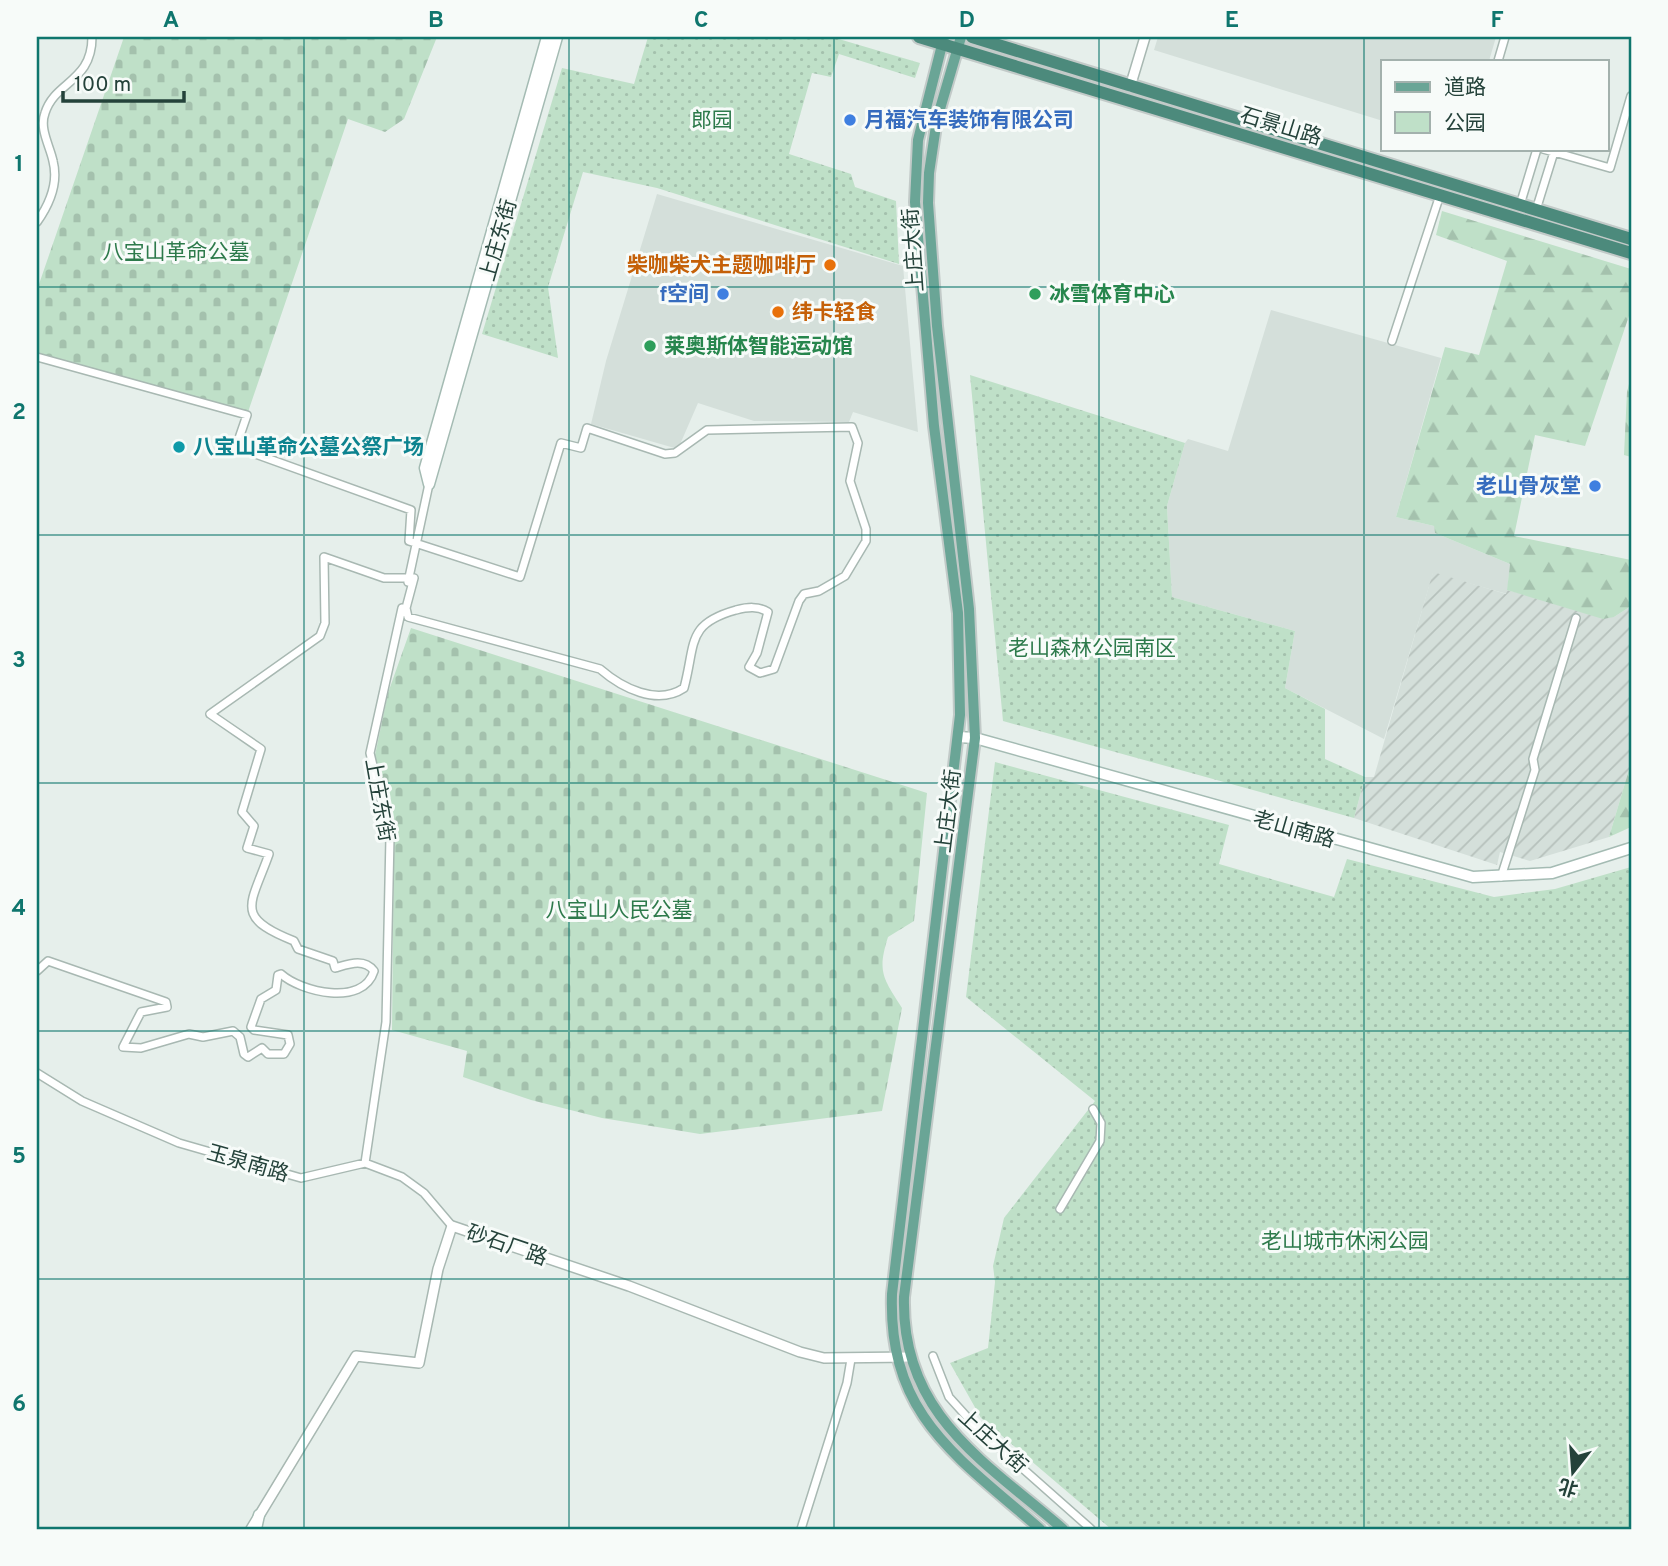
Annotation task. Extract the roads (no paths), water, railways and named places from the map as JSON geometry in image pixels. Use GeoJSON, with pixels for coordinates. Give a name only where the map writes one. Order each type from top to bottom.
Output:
{"type":"FeatureCollection","features":[{"type":"Feature","properties":{"kind":"highway","name":"石景山路"},"geometry":{"type":"LineString","coordinates":[[919,37],[959,43],[1631,253]]}},
{"type":"Feature","properties":{"kind":"highway","name":"石景山路"},"geometry":{"type":"LineString","coordinates":[[975,37],[1130,87],[1631,239]]}},
{"type":"Feature","properties":{"kind":"main road","name":"上庄东街"},"geometry":{"type":"LineString","coordinates":[[429,484],[425,468],[547,37]]}},
{"type":"Feature","properties":{"kind":"main road","name":"上庄东街"},"geometry":{"type":"LineString","coordinates":[[429,484],[557,37]]}},
{"type":"Feature","properties":{"kind":"main road","name":"上庄大街"},"geometry":{"type":"LineString","coordinates":[[942,39],[918,140],[915,202],[934,426],[958,613],[961,668],[958,737],[892,1294],[891,1325],[895,1357],[909,1396],[928,1426],[1040,1529]]}},
{"type":"Feature","properties":{"kind":"main road","name":"上庄大街"},"geometry":{"type":"LineString","coordinates":[[959,43],[933,142],[928,203],[937,326],[970,609],[975,738],[970,797],[904,1297],[904,1325],[916,1375],[940,1419],[1063,1529]]}},
{"type":"Feature","properties":{"kind":"main road","name":"老山南路"},"geometry":{"type":"LineString","coordinates":[[958,737],[975,738],[1434,869],[1473,877],[1501,878],[1552,873],[1631,848]]}},
{"type":"Feature","properties":{"kind":"main road"},"geometry":{"type":"LineString","coordinates":[[253,1529],[259,1515]]}},
{"type":"Feature","properties":{"kind":"street"},"geometry":{"type":"LineString","coordinates":[[37,222],[49,205],[54,189],[54,163],[43,121],[46,109],[87,66],[92,37]]}},
{"type":"Feature","properties":{"kind":"street"},"geometry":{"type":"LineString","coordinates":[[959,43],[975,37]]}},
{"type":"Feature","properties":{"kind":"street"},"geometry":{"type":"LineString","coordinates":[[1130,87],[1145,37]]}},
{"type":"Feature","properties":{"kind":"street"},"geometry":{"type":"LineString","coordinates":[[1497,60],[1505,37]]}},
{"type":"Feature","properties":{"kind":"street"},"geometry":{"type":"LineString","coordinates":[[1547,150],[1610,169],[1631,96]]}},
{"type":"Feature","properties":{"kind":"street"},"geometry":{"type":"LineString","coordinates":[[1520,205],[1537,150]]}},
{"type":"Feature","properties":{"kind":"street"},"geometry":{"type":"LineString","coordinates":[[1536,210],[1554,152]]}},
{"type":"Feature","properties":{"kind":"street"},"geometry":{"type":"LineString","coordinates":[[1392,341],[1440,195]]}},
{"type":"Feature","properties":{"kind":"street"},"geometry":{"type":"LineString","coordinates":[[37,357],[247,415],[236,447],[411,510],[409,541],[520,577],[561,443],[581,448],[587,428],[665,454],[675,453],[707,430],[852,427],[858,443],[850,481],[866,529],[866,541],[845,576],[819,591],[804,594],[799,601],[774,669],[760,673],[749,667],[757,653],[768,612],[755,607],[742,608],[704,622],[698,630],[684,688],[663,696],[621,686],[600,669],[408,617],[406,608],[414,578],[384,578],[324,556],[325,623],[320,636],[210,714],[261,749],[242,812],[254,826],[247,848],[269,854],[250,907],[253,917],[267,930],[293,941],[298,949],[333,961],[335,968],[354,962],[364,963],[374,971],[373,976],[359,989],[333,993],[295,985],[281,974],[278,975],[276,990],[261,999],[251,1027],[254,1030],[288,1035],[290,1044],[284,1054],[268,1054],[262,1048],[248,1057],[244,1055],[240,1037],[233,1031],[202,1037],[189,1034],[141,1048],[123,1047],[141,1013],[161,1010],[167,1007],[166,1002],[48,961],[37,971]]}},
{"type":"Feature","properties":{"kind":"street","name":"上庄东街"},"geometry":{"type":"LineString","coordinates":[[365,1163],[386,1022],[390,837],[371,763],[371,749],[429,484]]}},
{"type":"Feature","properties":{"kind":"street"},"geometry":{"type":"LineString","coordinates":[[1501,878],[1535,770],[1533,759],[1576,618]]}},
{"type":"Feature","properties":{"kind":"street","name":"玉泉南路"},"geometry":{"type":"LineString","coordinates":[[37,1073],[82,1101],[179,1143],[301,1178],[365,1163]]}},
{"type":"Feature","properties":{"kind":"street"},"geometry":{"type":"LineString","coordinates":[[1060,1209],[1100,1141],[1101,1123],[1093,1109]]}},
{"type":"Feature","properties":{"kind":"street"},"geometry":{"type":"LineString","coordinates":[[365,1163],[413,1185],[452,1226]]}},
{"type":"Feature","properties":{"kind":"street","name":"砂石厂路"},"geometry":{"type":"LineString","coordinates":[[259,1515],[356,1356],[419,1363],[438,1269],[452,1226],[629,1286],[800,1352],[824,1358],[911,1357]]}},
{"type":"Feature","properties":{"kind":"street"},"geometry":{"type":"LineString","coordinates":[[933,1356],[949,1397],[978,1429],[1091,1529]]}},
{"type":"Feature","properties":{"kind":"street"},"geometry":{"type":"LineString","coordinates":[[802,1529],[847,1383],[851,1359]]}},
{"type":"Feature","properties":{"kind":"place","name":"月福汽车装饰有限公司"},"geometry":{"type":"Point","coordinates":[850,120]}},
{"type":"Feature","properties":{"kind":"place","name":"柴咖·柴犬主题咖啡厅"},"geometry":{"type":"Point","coordinates":[830,265]}},
{"type":"Feature","properties":{"kind":"place","name":"f空间"},"geometry":{"type":"Point","coordinates":[723,294]}},
{"type":"Feature","properties":{"kind":"place","name":"冰雪体育中心"},"geometry":{"type":"Point","coordinates":[1035,294]}},
{"type":"Feature","properties":{"kind":"place","name":"纬卡轻食"},"geometry":{"type":"Point","coordinates":[778,312]}},
{"type":"Feature","properties":{"kind":"place","name":"莱奥斯体智能运动馆"},"geometry":{"type":"Point","coordinates":[650,346]}},
{"type":"Feature","properties":{"kind":"place","name":"八宝山革命公墓公祭广场"},"geometry":{"type":"Point","coordinates":[179,447]}},
{"type":"Feature","properties":{"kind":"place","name":"老山骨灰堂"},"geometry":{"type":"Point","coordinates":[1595,486]}},
{"type":"Feature","properties":{"kind":"park label","name":"郎园"},"geometry":{"type":"Point","coordinates":[712,120]}},
{"type":"Feature","properties":{"kind":"park label","name":"八宝山革命公墓"},"geometry":{"type":"Point","coordinates":[176,252]}},
{"type":"Feature","properties":{"kind":"park label","name":"老山森林公园南区"},"geometry":{"type":"Point","coordinates":[1092,648]}},
{"type":"Feature","properties":{"kind":"park label","name":"八宝山人民公墓"},"geometry":{"type":"Point","coordinates":[619,910]}},
{"type":"Feature","properties":{"kind":"park label","name":"老山城市休闲公园"},"geometry":{"type":"Point","coordinates":[1345,1241]}}]}
